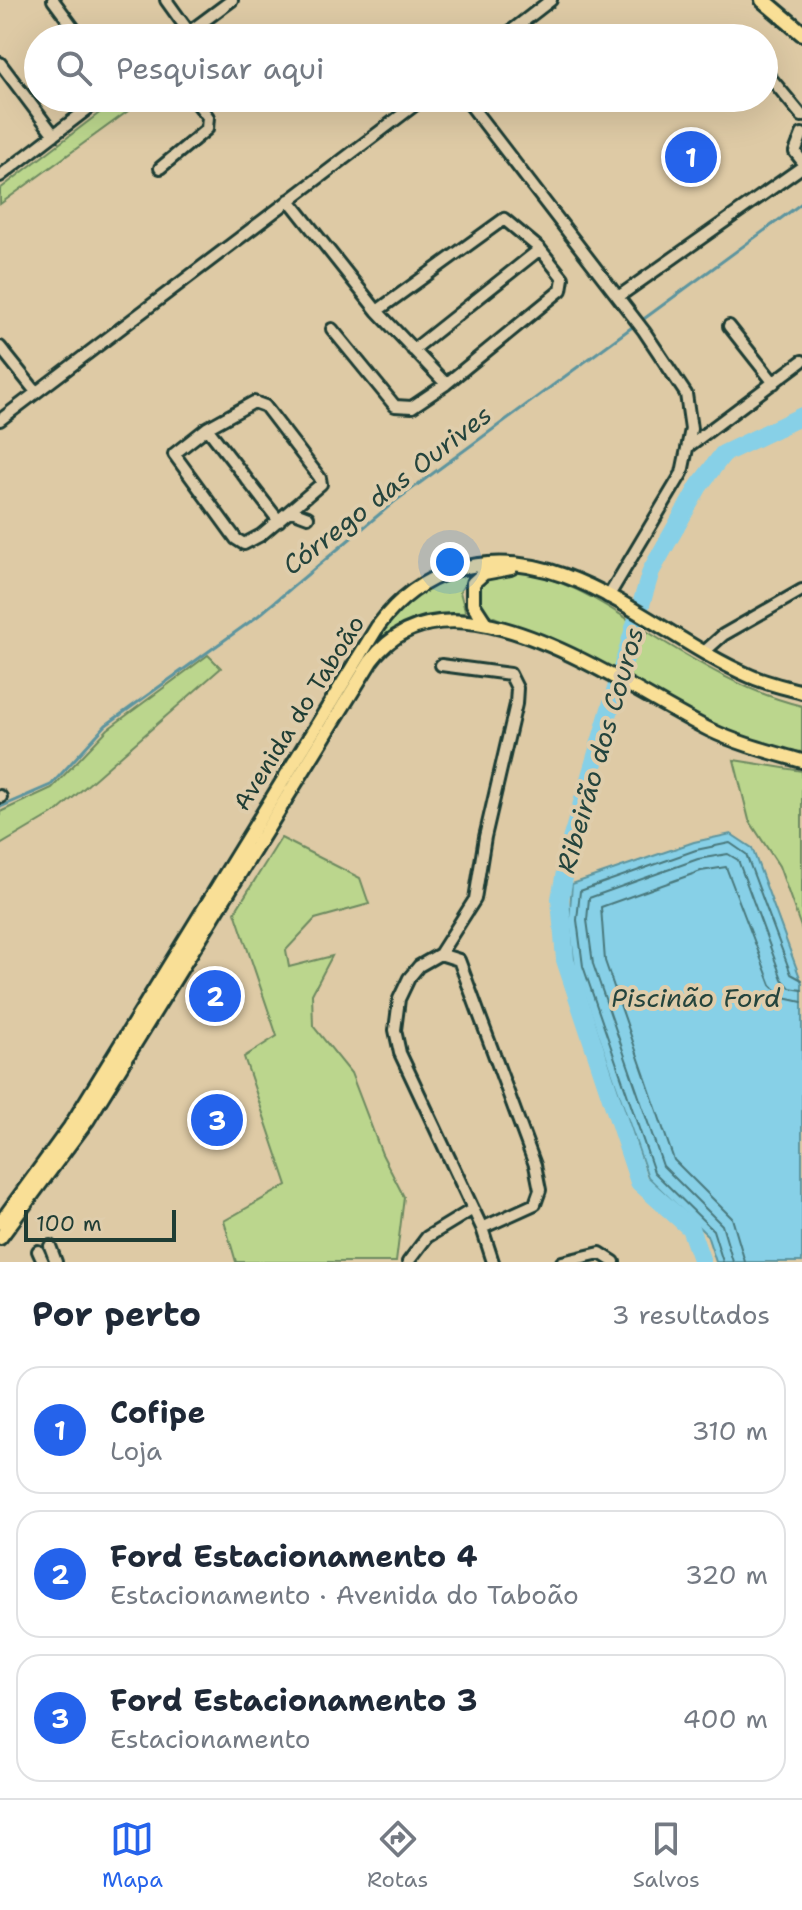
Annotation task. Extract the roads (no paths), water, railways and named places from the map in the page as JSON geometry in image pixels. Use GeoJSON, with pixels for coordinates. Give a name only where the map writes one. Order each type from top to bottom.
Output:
{"type":"FeatureCollection","features":[{"type":"Feature","properties":{"kind":"highway"},"geometry":{"type":"LineString","coordinates":[[763,0],[802,33]]}},
{"type":"Feature","properties":{"kind":"main road","name":"Avenida do Taboão"},"geometry":{"type":"LineString","coordinates":[[0,1223],[70,1127],[378,626],[412,590],[440,575],[484,573],[526,565],[569,577],[613,600]]}},
{"type":"Feature","properties":{"kind":"main road"},"geometry":{"type":"LineString","coordinates":[[473,572],[471,598],[486,624]]}},
{"type":"Feature","properties":{"kind":"main road"},"geometry":{"type":"LineString","coordinates":[[613,600],[750,676],[802,692]]}},
{"type":"Feature","properties":{"kind":"main road","name":"Avenida do Taboão"},"geometry":{"type":"LineString","coordinates":[[0,1238],[87,1121],[382,645],[395,635],[431,622],[486,624],[509,629],[593,666],[643,696],[713,731],[802,761]]}},
{"type":"Feature","properties":{"kind":"street"},"geometry":{"type":"LineString","coordinates":[[53,0],[71,24]]}},
{"type":"Feature","properties":{"kind":"street"},"geometry":{"type":"LineString","coordinates":[[166,0],[179,24]]}},
{"type":"Feature","properties":{"kind":"street"},"geometry":{"type":"LineString","coordinates":[[200,24],[232,0]]}},
{"type":"Feature","properties":{"kind":"street"},"geometry":{"type":"LineString","coordinates":[[520,24],[551,0]]}},
{"type":"Feature","properties":{"kind":"street"},"geometry":{"type":"LineString","coordinates":[[0,63],[4,77],[24,100]]}},
{"type":"Feature","properties":{"kind":"street"},"geometry":{"type":"LineString","coordinates":[[778,87],[802,116]]}},
{"type":"Feature","properties":{"kind":"street"},"geometry":{"type":"LineString","coordinates":[[34,112],[54,135]]}},
{"type":"Feature","properties":{"kind":"street"},"geometry":{"type":"LineString","coordinates":[[0,176],[84,112]]}},
{"type":"Feature","properties":{"kind":"street"},"geometry":{"type":"LineString","coordinates":[[160,168],[207,129],[208,117],[204,112]]}},
{"type":"Feature","properties":{"kind":"street"},"geometry":{"type":"LineString","coordinates":[[0,420],[405,112]]}},
{"type":"Feature","properties":{"kind":"street"},"geometry":{"type":"LineString","coordinates":[[476,112],[644,331],[686,394],[691,413],[690,445],[682,473],[613,600]]}},
{"type":"Feature","properties":{"kind":"street"},"geometry":{"type":"LineString","coordinates":[[618,297],[802,164],[795,152],[802,134]]}},
{"type":"Feature","properties":{"kind":"street"},"geometry":{"type":"LineString","coordinates":[[289,200],[377,311],[446,384]]}},
{"type":"Feature","properties":{"kind":"street"},"geometry":{"type":"LineString","coordinates":[[332,329],[395,406],[412,407],[446,384],[561,290],[563,278],[540,249],[504,219],[377,311]]}},
{"type":"Feature","properties":{"kind":"street"},"geometry":{"type":"LineString","coordinates":[[413,350],[540,249]]}},
{"type":"Feature","properties":{"kind":"street"},"geometry":{"type":"LineString","coordinates":[[729,326],[774,383]]}},
{"type":"Feature","properties":{"kind":"street"},"geometry":{"type":"LineString","coordinates":[[0,347],[36,392]]}},
{"type":"Feature","properties":{"kind":"street"},"geometry":{"type":"LineString","coordinates":[[690,445],[802,361]]}},
{"type":"Feature","properties":{"kind":"street"},"geometry":{"type":"LineString","coordinates":[[254,402],[265,406],[321,482],[320,489],[292,511],[249,542],[239,543],[175,457],[176,450],[244,406],[254,402]]}},
{"type":"Feature","properties":{"kind":"street"},"geometry":{"type":"LineString","coordinates":[[207,428],[279,521]]}},
{"type":"Feature","properties":{"kind":"street"},"geometry":{"type":"LineString","coordinates":[[292,511],[308,517]]}},
{"type":"Feature","properties":{"kind":"street"},"geometry":{"type":"LineString","coordinates":[[704,652],[723,635],[802,590]]}},
{"type":"Feature","properties":{"kind":"street"},"geometry":{"type":"LineString","coordinates":[[441,665],[500,670],[510,674],[517,688],[475,899],[440,954],[419,966],[409,978],[399,999],[395,1030],[400,1053],[482,1228],[493,1262]]}},
{"type":"Feature","properties":{"kind":"street"},"geometry":{"type":"LineString","coordinates":[[440,954],[459,960],[471,986],[485,1035],[527,1142],[540,1190],[535,1204],[482,1228]]}},
{"type":"Feature","properties":{"kind":"street"},"geometry":{"type":"LineString","coordinates":[[408,1262],[427,1237],[473,1209]]}},
{"type":"Feature","properties":{"kind":"street"},"geometry":{"type":"LineString","coordinates":[[50,1246],[56,1262]]}},
{"type":"Feature","properties":{"kind":"street"},"geometry":{"type":"LineString","coordinates":[[38,1251],[43,1262]]}},
{"type":"Feature","properties":{"kind":"street"},"geometry":{"type":"LineString","coordinates":[[562,1262],[600,1253],[614,1262]]}},
{"type":"Feature","properties":{"kind":"water","name":"Piscinão Ford"},"geometry":{"type":"Polygon","coordinates":[[[731,834],[752,848],[802,983],[802,1262],[716,1262],[707,1235],[648,1177],[575,968],[569,921],[572,884],[694,842],[731,834]]]}},
{"type":"Feature","properties":{"kind":"waterway","name":"Córrego das Ourives"},"geometry":{"type":"LineString","coordinates":[[641,321],[802,203]]}},
{"type":"Feature","properties":{"kind":"waterway","name":"Córrego das Ourives"},"geometry":{"type":"LineString","coordinates":[[0,807],[51,785],[106,725],[258,616],[394,502],[635,325]]}},
{"type":"Feature","properties":{"kind":"waterway","name":"Ribeirão dos Couros"},"geometry":{"type":"LineString","coordinates":[[702,1262],[690,1228],[639,1182],[565,960],[560,899],[571,840],[651,571],[699,486],[723,454],[802,416]]}},
{"type":"Feature","properties":{"kind":"place","name":"Cofipe"},"geometry":{"type":"Point","coordinates":[691,157]}},
{"type":"Feature","properties":{"kind":"place","name":"Ford Estacionamento 4"},"geometry":{"type":"Point","coordinates":[215,996]}},
{"type":"Feature","properties":{"kind":"place","name":"Ford Estacionamento 3"},"geometry":{"type":"Point","coordinates":[217,1120]}}]}
